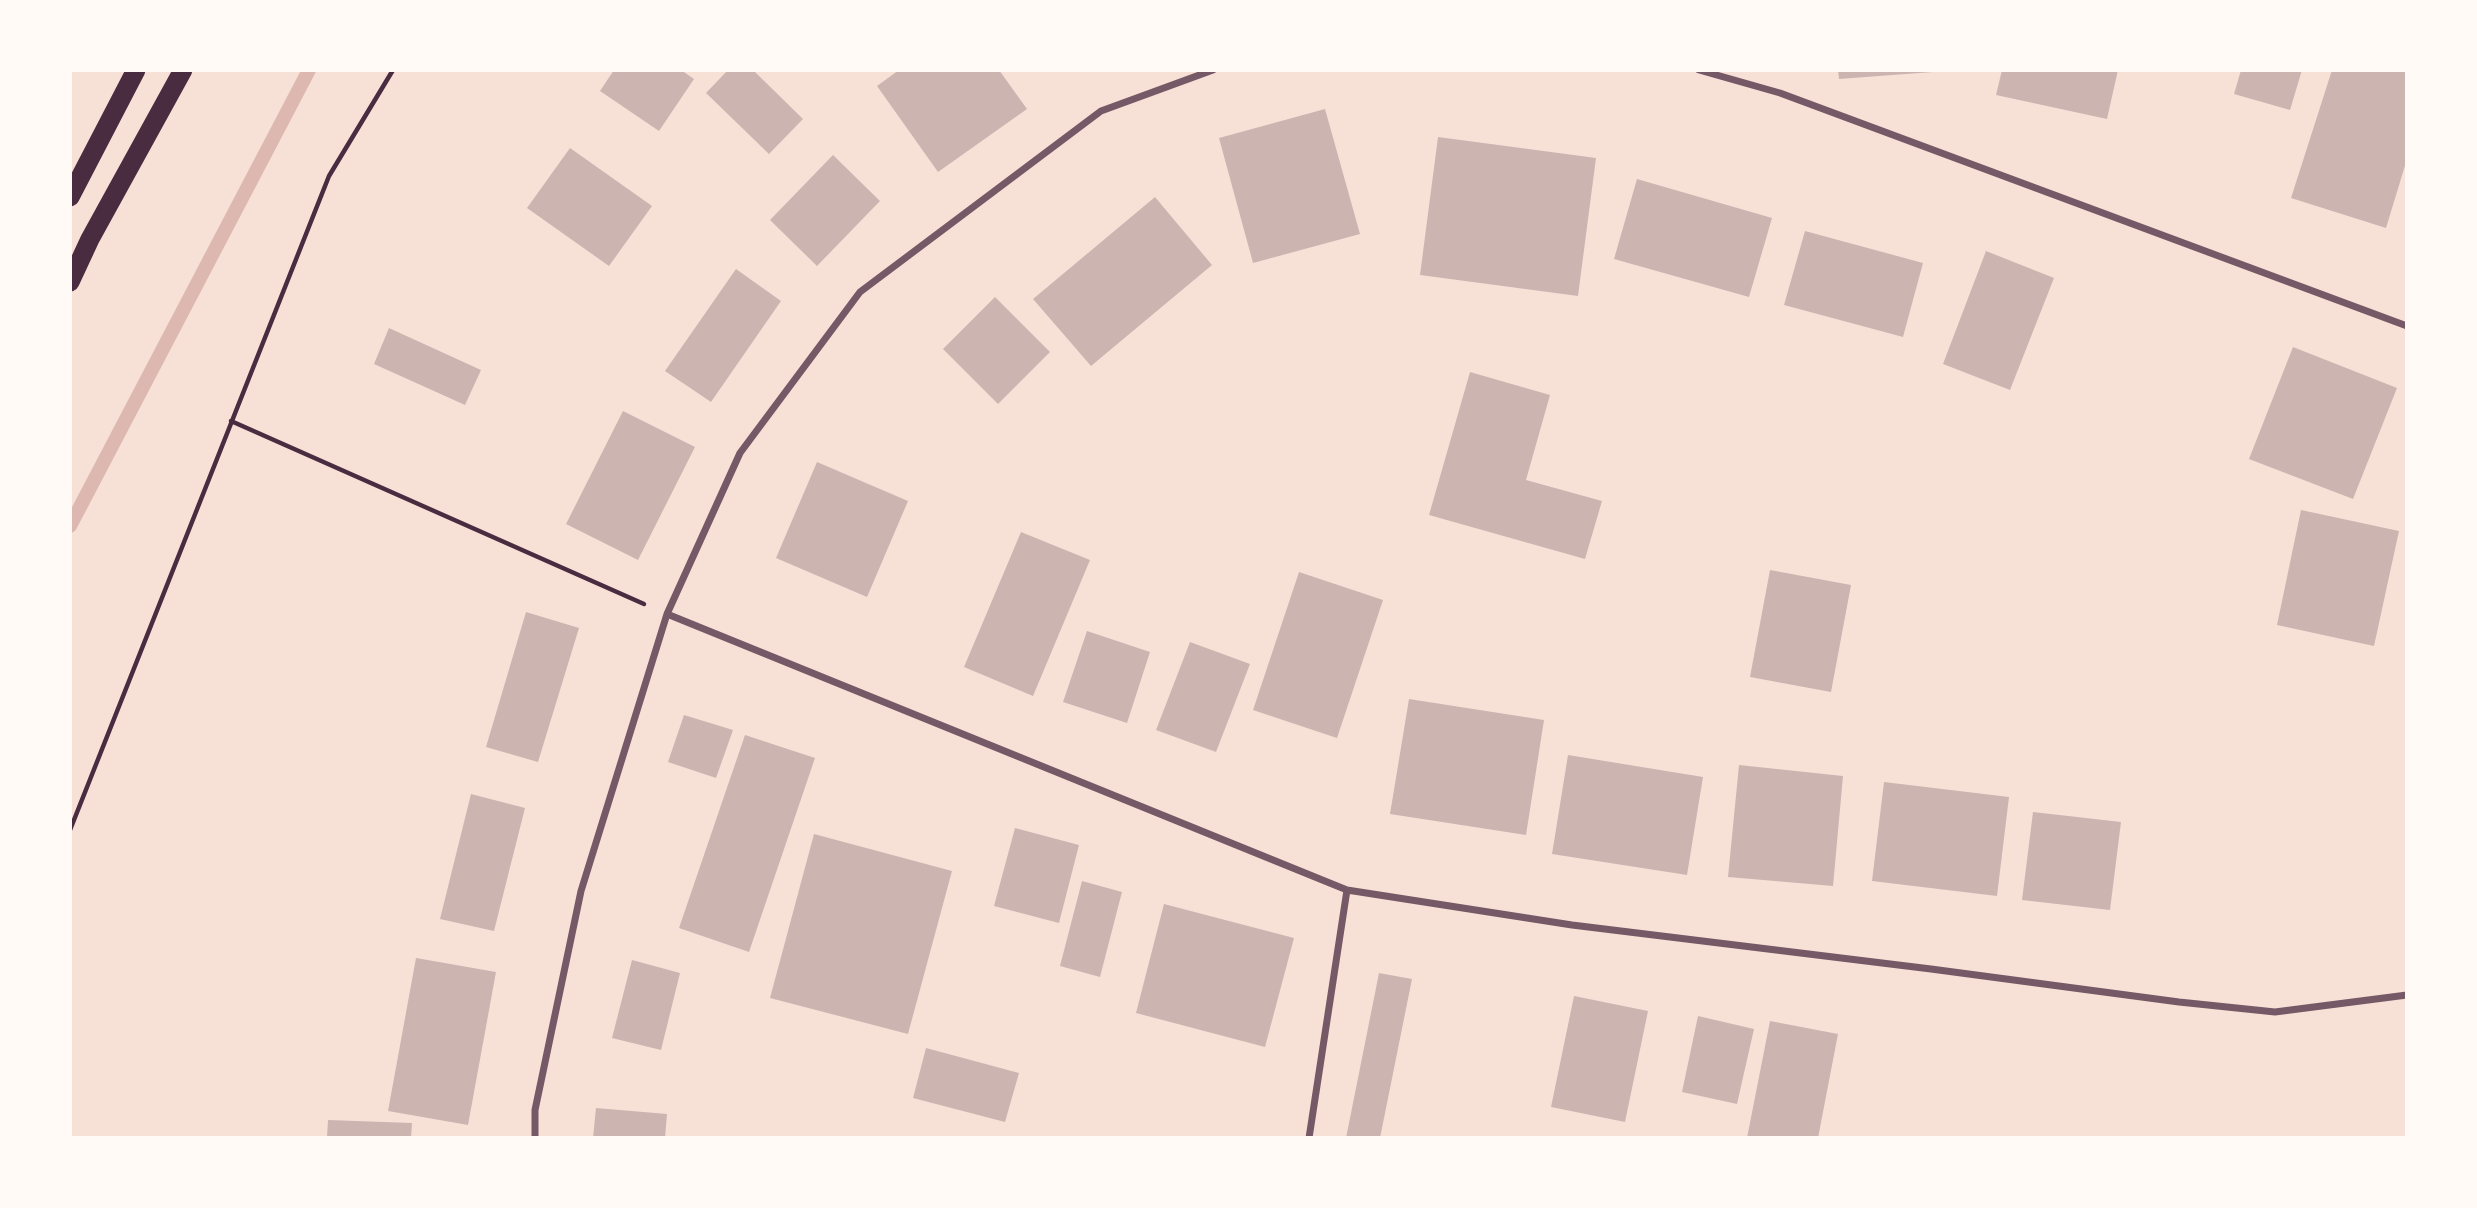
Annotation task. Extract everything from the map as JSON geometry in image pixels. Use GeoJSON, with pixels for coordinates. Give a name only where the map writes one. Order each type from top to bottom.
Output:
{"type":"FeatureCollection","features":[{"type":"Feature","properties":{"kind":"highway"},"geometry":{"type":"LineString","coordinates":[[70,197],[136,70]]}},
{"type":"Feature","properties":{"kind":"highway"},"geometry":{"type":"LineString","coordinates":[[70,282],[90,239],[183,70]]}},
{"type":"Feature","properties":{"kind":"street"},"geometry":{"type":"LineString","coordinates":[[535,1138],[536,1110],[581,891],[667,614],[740,453],[860,292],[1101,111],[1213,70]]}},
{"type":"Feature","properties":{"kind":"street"},"geometry":{"type":"LineString","coordinates":[[1699,70],[1780,93],[2407,326]]}},
{"type":"Feature","properties":{"kind":"street"},"geometry":{"type":"LineString","coordinates":[[667,614],[1347,890],[1572,925],[2276,1012],[2407,995]]}},
{"type":"Feature","properties":{"kind":"street"},"geometry":{"type":"LineString","coordinates":[[1310,1138],[1347,890]]}},
{"type":"Feature","properties":{"kind":"path"},"geometry":{"type":"LineString","coordinates":[[70,830],[329,176],[393,70]]}},
{"type":"Feature","properties":{"kind":"path"},"geometry":{"type":"LineString","coordinates":[[231,421],[667,614]]}},
{"type":"Feature","properties":{"kind":"building"},"geometry":{"type":"Polygon","coordinates":[[[614,70],[681,70],[694,79],[659,131],[600,91],[614,70]]]}},
{"type":"Feature","properties":{"kind":"building"},"geometry":{"type":"Polygon","coordinates":[[[728,70],[753,70],[803,119],[769,154],[706,93],[728,70]]]}},
{"type":"Feature","properties":{"kind":"building"},"geometry":{"type":"Polygon","coordinates":[[[899,70],[999,70],[1027,109],[938,172],[877,86],[899,70]]]}},
{"type":"Feature","properties":{"kind":"building"},"geometry":{"type":"Polygon","coordinates":[[[1838,70],[1933,70],[1933,72],[1839,79],[1838,70]]]}},
{"type":"Feature","properties":{"kind":"building"},"geometry":{"type":"Polygon","coordinates":[[[2002,70],[2118,70],[2107,119],[1996,95],[2002,70]]]}},
{"type":"Feature","properties":{"kind":"building"},"geometry":{"type":"Polygon","coordinates":[[[2241,70],[2302,70],[2290,110],[2234,94],[2241,70]]]}},
{"type":"Feature","properties":{"kind":"building"},"geometry":{"type":"Polygon","coordinates":[[[2332,70],[2407,70],[2407,159],[2386,228],[2291,198],[2332,70]]]}},
{"type":"Feature","properties":{"kind":"building"},"geometry":{"type":"Polygon","coordinates":[[[1325,109],[1360,234],[1253,263],[1219,138],[1325,109]]]}},
{"type":"Feature","properties":{"kind":"building"},"geometry":{"type":"Polygon","coordinates":[[[1438,137],[1596,158],[1578,296],[1420,275],[1438,137]]]}},
{"type":"Feature","properties":{"kind":"building"},"geometry":{"type":"Polygon","coordinates":[[[570,148],[652,206],[609,266],[527,208],[570,148]]]}},
{"type":"Feature","properties":{"kind":"building"},"geometry":{"type":"Polygon","coordinates":[[[833,155],[880,201],[817,266],[770,220],[833,155]]]}},
{"type":"Feature","properties":{"kind":"building"},"geometry":{"type":"Polygon","coordinates":[[[1637,179],[1772,218],[1749,297],[1614,259],[1637,179]]]}},
{"type":"Feature","properties":{"kind":"building"},"geometry":{"type":"Polygon","coordinates":[[[1155,197],[1212,265],[1091,366],[1033,299],[1155,197]]]}},
{"type":"Feature","properties":{"kind":"building"},"geometry":{"type":"Polygon","coordinates":[[[1805,231],[1923,263],[1903,337],[1784,305],[1805,231]]]}},
{"type":"Feature","properties":{"kind":"building"},"geometry":{"type":"Polygon","coordinates":[[[1986,251],[2054,278],[2010,390],[1943,364],[1986,251]]]}},
{"type":"Feature","properties":{"kind":"building"},"geometry":{"type":"Polygon","coordinates":[[[736,269],[781,301],[711,402],[665,371],[736,269]]]}},
{"type":"Feature","properties":{"kind":"building"},"geometry":{"type":"Polygon","coordinates":[[[995,297],[1050,352],[998,404],[943,349],[995,297]]]}},
{"type":"Feature","properties":{"kind":"building"},"geometry":{"type":"Polygon","coordinates":[[[389,328],[481,370],[465,405],[374,364],[389,328]]]}},
{"type":"Feature","properties":{"kind":"building"},"geometry":{"type":"Polygon","coordinates":[[[2293,347],[2397,388],[2353,499],[2249,459],[2293,347]]]}},
{"type":"Feature","properties":{"kind":"building"},"geometry":{"type":"Polygon","coordinates":[[[1470,372],[1550,395],[1526,480],[1602,501],[1585,559],[1429,515],[1470,372]]]}},
{"type":"Feature","properties":{"kind":"building"},"geometry":{"type":"Polygon","coordinates":[[[623,411],[695,447],[638,560],[566,524],[623,411]]]}},
{"type":"Feature","properties":{"kind":"building"},"geometry":{"type":"Polygon","coordinates":[[[817,462],[908,501],[867,597],[776,558],[817,462]]]}},
{"type":"Feature","properties":{"kind":"building"},"geometry":{"type":"Polygon","coordinates":[[[2301,510],[2399,531],[2374,646],[2277,625],[2301,510]]]}},
{"type":"Feature","properties":{"kind":"building"},"geometry":{"type":"Polygon","coordinates":[[[1021,532],[1090,560],[1033,696],[964,667],[1021,532]]]}},
{"type":"Feature","properties":{"kind":"building"},"geometry":{"type":"Polygon","coordinates":[[[1770,570],[1851,585],[1831,692],[1750,677],[1770,570]]]}},
{"type":"Feature","properties":{"kind":"building"},"geometry":{"type":"Polygon","coordinates":[[[1299,572],[1383,600],[1337,738],[1253,710],[1299,572]]]}},
{"type":"Feature","properties":{"kind":"building"},"geometry":{"type":"Polygon","coordinates":[[[526,612],[579,628],[538,762],[486,747],[526,612]]]}},
{"type":"Feature","properties":{"kind":"building"},"geometry":{"type":"Polygon","coordinates":[[[1087,631],[1150,652],[1127,723],[1063,702],[1087,631]]]}},
{"type":"Feature","properties":{"kind":"building"},"geometry":{"type":"Polygon","coordinates":[[[1190,642],[1250,664],[1216,752],[1156,730],[1190,642]]]}},
{"type":"Feature","properties":{"kind":"building"},"geometry":{"type":"Polygon","coordinates":[[[1409,699],[1544,720],[1526,835],[1390,814],[1409,699]]]}},
{"type":"Feature","properties":{"kind":"building"},"geometry":{"type":"Polygon","coordinates":[[[684,715],[733,730],[716,778],[668,762],[684,715]]]}},
{"type":"Feature","properties":{"kind":"building"},"geometry":{"type":"Polygon","coordinates":[[[745,735],[815,758],[749,952],[679,928],[745,735]]]}},
{"type":"Feature","properties":{"kind":"building"},"geometry":{"type":"Polygon","coordinates":[[[1568,755],[1703,777],[1687,875],[1552,854],[1568,755]]]}},
{"type":"Feature","properties":{"kind":"building"},"geometry":{"type":"Polygon","coordinates":[[[1739,765],[1843,776],[1833,886],[1728,877],[1739,765]]]}},
{"type":"Feature","properties":{"kind":"building"},"geometry":{"type":"Polygon","coordinates":[[[1884,782],[2009,797],[1997,896],[1872,881],[1884,782]]]}},
{"type":"Feature","properties":{"kind":"building"},"geometry":{"type":"Polygon","coordinates":[[[471,794],[525,808],[494,931],[440,919],[471,794]]]}},
{"type":"Feature","properties":{"kind":"building"},"geometry":{"type":"Polygon","coordinates":[[[2033,812],[2121,822],[2110,910],[2022,900],[2033,812]]]}},
{"type":"Feature","properties":{"kind":"building"},"geometry":{"type":"Polygon","coordinates":[[[1015,828],[1079,845],[1059,923],[994,906],[1015,828]]]}},
{"type":"Feature","properties":{"kind":"building"},"geometry":{"type":"Polygon","coordinates":[[[814,834],[952,871],[908,1034],[770,998],[814,834]]]}},
{"type":"Feature","properties":{"kind":"building"},"geometry":{"type":"Polygon","coordinates":[[[1082,881],[1122,892],[1100,977],[1060,966],[1082,881]]]}},
{"type":"Feature","properties":{"kind":"building"},"geometry":{"type":"Polygon","coordinates":[[[1164,904],[1294,938],[1265,1047],[1136,1013],[1164,904]]]}},
{"type":"Feature","properties":{"kind":"building"},"geometry":{"type":"Polygon","coordinates":[[[416,958],[496,972],[468,1125],[388,1111],[416,958]]]}},
{"type":"Feature","properties":{"kind":"building"},"geometry":{"type":"Polygon","coordinates":[[[632,960],[680,973],[661,1050],[612,1038],[632,960]]]}},
{"type":"Feature","properties":{"kind":"building"},"geometry":{"type":"Polygon","coordinates":[[[1379,973],[1412,979],[1380,1138],[1346,1138],[1379,973]]]}},
{"type":"Feature","properties":{"kind":"building"},"geometry":{"type":"Polygon","coordinates":[[[1574,996],[1648,1011],[1625,1122],[1551,1107],[1574,996]]]}},
{"type":"Feature","properties":{"kind":"building"},"geometry":{"type":"Polygon","coordinates":[[[1698,1016],[1754,1029],[1737,1104],[1682,1092],[1698,1016]]]}},
{"type":"Feature","properties":{"kind":"building"},"geometry":{"type":"Polygon","coordinates":[[[1770,1021],[1838,1034],[1818,1138],[1747,1138],[1770,1021]]]}},
{"type":"Feature","properties":{"kind":"building"},"geometry":{"type":"Polygon","coordinates":[[[926,1048],[1019,1073],[1005,1122],[913,1098],[926,1048]]]}},
{"type":"Feature","properties":{"kind":"building"},"geometry":{"type":"Polygon","coordinates":[[[596,1108],[667,1114],[665,1138],[593,1138],[596,1108]]]}},
{"type":"Feature","properties":{"kind":"building"},"geometry":{"type":"Polygon","coordinates":[[[328,1120],[412,1123],[411,1138],[327,1138],[328,1120]]]}},
{"type":"Feature","properties":{"kind":"waterway"},"geometry":{"type":"LineString","coordinates":[[70,526],[309,70]]}}]}
